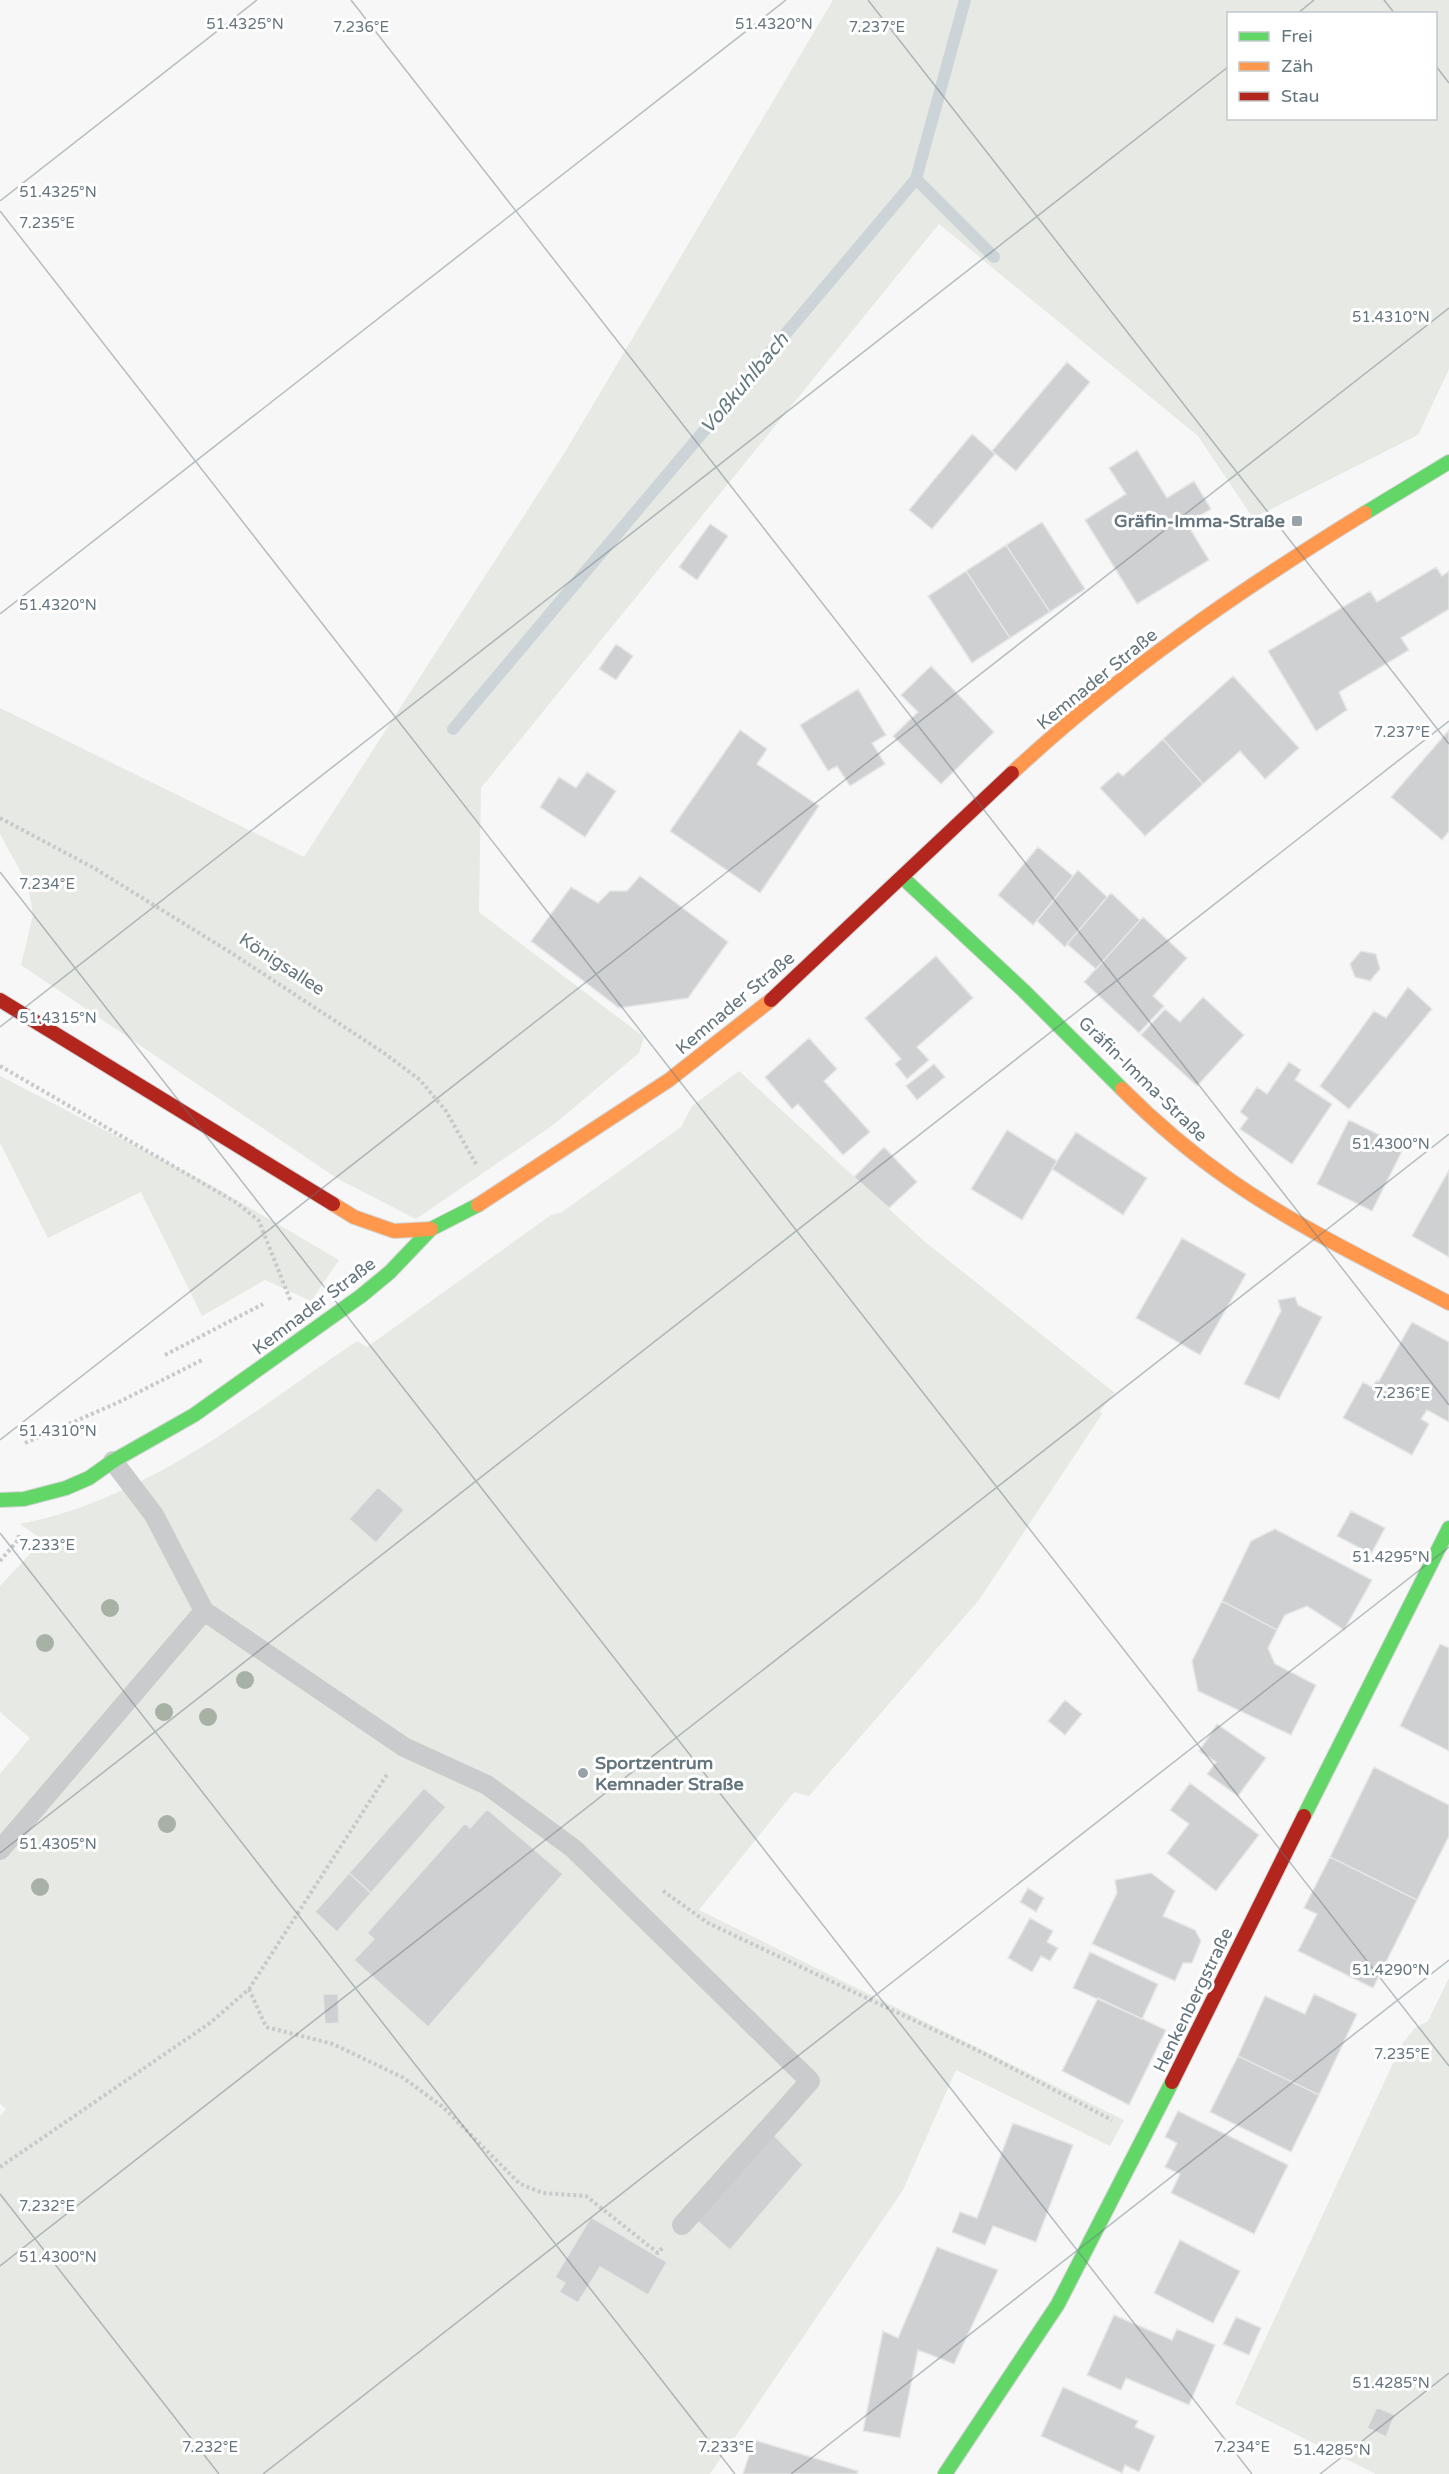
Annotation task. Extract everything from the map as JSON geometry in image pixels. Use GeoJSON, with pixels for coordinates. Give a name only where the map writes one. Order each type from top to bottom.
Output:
{"type":"FeatureCollection","features":[{"type":"Feature","properties":{"kind":"street","name":"Kemnader Straße"},"geometry":{"type":"LineString","coordinates":[[0,1500],[24,1499],[66,1488],[89,1478],[113,1461],[194,1416],[305,1338],[390,1272],[431,1229],[495,1196],[671,1080],[766,1004],[1056,734],[1125,678],[1224,604],[1303,551],[1449,462]]}},
{"type":"Feature","properties":{"kind":"street","name":"Gräfin-Imma-Straße"},"geometry":{"type":"LineString","coordinates":[[903,878],[1061,1026],[1148,1113],[1201,1159],[1256,1197],[1314,1232],[1449,1303]]}},
{"type":"Feature","properties":{"kind":"street"},"geometry":{"type":"LineString","coordinates":[[0,1000],[354,1217],[394,1232],[431,1229]]}},
{"type":"Feature","properties":{"kind":"street","name":"Henkenbergstraße"},"geometry":{"type":"LineString","coordinates":[[945,2474],[1058,2304],[1145,2137],[1362,1697],[1449,1528]]}},
{"type":"Feature","properties":{"kind":"lane"},"geometry":{"type":"LineString","coordinates":[[113,1461],[154,1515],[204,1611],[404,1747],[487,1785],[574,1849],[810,2081],[682,2225]]}},
{"type":"Feature","properties":{"kind":"lane"},"geometry":{"type":"LineString","coordinates":[[0,1850],[204,1611]]}},
{"type":"Feature","properties":{"kind":"path","name":"Königsallee"},"geometry":{"type":"LineString","coordinates":[[0,818],[94,868],[233,954],[384,1053],[420,1080],[446,1111],[495,1196]]}},
{"type":"Feature","properties":{"kind":"path"},"geometry":{"type":"LineString","coordinates":[[0,1066],[237,1203],[259,1221],[305,1338]]}},
{"type":"Feature","properties":{"kind":"path"},"geometry":{"type":"LineString","coordinates":[[165,1355],[263,1304]]}},
{"type":"Feature","properties":{"kind":"path"},"geometry":{"type":"LineString","coordinates":[[25,1443],[117,1403],[215,1354]]}},
{"type":"Feature","properties":{"kind":"path"},"geometry":{"type":"LineString","coordinates":[[0,2167],[210,2023],[249,1989],[404,1747]]}},
{"type":"Feature","properties":{"kind":"path"},"geometry":{"type":"LineString","coordinates":[[708,1923],[983,2053],[1145,2137]]}},
{"type":"Feature","properties":{"kind":"path"},"geometry":{"type":"LineString","coordinates":[[249,1989],[266,2027],[333,2044],[402,2077],[443,2108],[520,2184],[543,2193],[586,2196],[658,2253],[682,2225]]}},
{"type":"Feature","properties":{"kind":"shaded area"},"geometry":{"type":"Polygon","coordinates":[[[833,0],[1449,0],[1449,369],[1418,435],[1253,518],[1198,436],[939,224],[481,788],[479,912],[644,1037],[639,1053],[553,1125],[416,1219],[338,1179],[21,965],[33,915],[28,885],[0,834],[0,708],[304,857],[565,452],[833,0]]]}},
{"type":"Feature","properties":{"kind":"shaded area","name":"Sportzentrum Kemnader Straße"},"geometry":{"type":"Polygon","coordinates":[[[739,1071],[924,1241],[1115,1393],[1100,1411],[1102,1414],[979,1600],[809,1796],[794,1792],[699,1910],[1124,2120],[1110,2146],[956,2070],[903,2190],[710,2474],[0,2474],[0,2116],[6,2109],[0,2104],[0,1774],[30,1738],[0,1712],[0,1586],[43,1540],[20,1524],[67,1512],[111,1495],[155,1474],[238,1424],[357,1341],[367,1347],[551,1215],[562,1212],[681,1127],[692,1106],[739,1071]]]}},
{"type":"Feature","properties":{"kind":"shaded area"},"geometry":{"type":"Polygon","coordinates":[[[0,1076],[211,1185],[339,1260],[311,1301],[265,1280],[202,1316],[141,1192],[48,1238],[0,1143],[0,1076]]]}},
{"type":"Feature","properties":{"kind":"shaded area"},"geometry":{"type":"Polygon","coordinates":[[[1449,1978],[1449,2474],[1376,2474],[1235,2404],[1402,2044],[1415,2028],[1428,2021],[1449,1978]]]}},
{"type":"Feature","properties":{"kind":"building"},"geometry":{"type":"Polygon","coordinates":[[[1067,362],[1090,382],[1016,471],[992,451],[1067,362]]]}},
{"type":"Feature","properties":{"kind":"building"},"geometry":{"type":"Polygon","coordinates":[[[972,434],[995,454],[932,529],[909,510],[972,434]]]}},
{"type":"Feature","properties":{"kind":"building"},"geometry":{"type":"Polygon","coordinates":[[[1137,450],[1167,498],[1194,481],[1211,509],[1187,524],[1209,560],[1137,604],[1085,520],[1126,494],[1109,468],[1137,450]]]}},
{"type":"Feature","properties":{"kind":"building"},"geometry":{"type":"Polygon","coordinates":[[[1042,522],[1085,589],[1050,612],[1006,545],[1042,522]]]}},
{"type":"Feature","properties":{"kind":"building"},"geometry":{"type":"Polygon","coordinates":[[[710,524],[728,536],[697,580],[679,567],[710,524]]]}},
{"type":"Feature","properties":{"kind":"building"},"geometry":{"type":"Polygon","coordinates":[[[1006,545],[1050,612],[1010,638],[966,571],[1006,545]]]}},
{"type":"Feature","properties":{"kind":"building"},"geometry":{"type":"Polygon","coordinates":[[[1436,567],[1442,576],[1449,571],[1449,609],[1401,638],[1409,650],[1339,692],[1347,710],[1316,731],[1268,651],[1370,591],[1377,602],[1436,567]]]}},
{"type":"Feature","properties":{"kind":"building"},"geometry":{"type":"Polygon","coordinates":[[[966,571],[1010,638],[972,663],[928,596],[966,571]]]}},
{"type":"Feature","properties":{"kind":"building"},"geometry":{"type":"Polygon","coordinates":[[[616,644],[633,656],[616,680],[599,669],[616,644]]]}},
{"type":"Feature","properties":{"kind":"building"},"geometry":{"type":"Polygon","coordinates":[[[931,666],[994,732],[941,784],[893,736],[918,712],[901,695],[931,666]]]}},
{"type":"Feature","properties":{"kind":"building"},"geometry":{"type":"Polygon","coordinates":[[[1233,676],[1299,748],[1265,779],[1240,751],[1203,784],[1163,739],[1233,676]]]}},
{"type":"Feature","properties":{"kind":"building"},"geometry":{"type":"Polygon","coordinates":[[[858,689],[886,735],[872,743],[885,764],[850,786],[837,766],[828,771],[800,725],[858,689]]]}},
{"type":"Feature","properties":{"kind":"building"},"geometry":{"type":"Polygon","coordinates":[[[740,730],[767,749],[757,764],[819,806],[760,893],[670,831],[740,730]]]}},
{"type":"Feature","properties":{"kind":"building"},"geometry":{"type":"Polygon","coordinates":[[[1449,730],[1449,831],[1442,840],[1391,797],[1449,730]]]}},
{"type":"Feature","properties":{"kind":"building"},"geometry":{"type":"Polygon","coordinates":[[[1163,739],[1203,784],[1145,836],[1100,788],[1118,772],[1123,776],[1163,739]]]}},
{"type":"Feature","properties":{"kind":"building"},"geometry":{"type":"Polygon","coordinates":[[[587,772],[616,791],[585,837],[540,807],[559,777],[576,788],[587,772]]]}},
{"type":"Feature","properties":{"kind":"building"},"geometry":{"type":"Polygon","coordinates":[[[1038,847],[1073,876],[1033,925],[998,895],[1038,847]]]}},
{"type":"Feature","properties":{"kind":"building"},"geometry":{"type":"Polygon","coordinates":[[[1078,870],[1107,897],[1065,947],[1037,921],[1078,870]]]}},
{"type":"Feature","properties":{"kind":"building"},"geometry":{"type":"Polygon","coordinates":[[[640,876],[728,942],[688,998],[619,1008],[531,941],[571,887],[598,903],[610,891],[627,891],[640,876]]]}},
{"type":"Feature","properties":{"kind":"building"},"geometry":{"type":"Polygon","coordinates":[[[1111,893],[1140,920],[1096,969],[1067,944],[1111,893]]]}},
{"type":"Feature","properties":{"kind":"building"},"geometry":{"type":"Polygon","coordinates":[[[1143,917],[1187,958],[1153,996],[1164,1006],[1139,1033],[1084,982],[1143,917]]]}},
{"type":"Feature","properties":{"kind":"building"},"geometry":{"type":"Polygon","coordinates":[[[1361,951],[1376,954],[1380,969],[1370,981],[1355,977],[1350,964],[1361,951]]]}},
{"type":"Feature","properties":{"kind":"building"},"geometry":{"type":"Polygon","coordinates":[[[936,956],[973,998],[917,1047],[929,1060],[907,1079],[895,1064],[901,1059],[865,1018],[936,956]]]}},
{"type":"Feature","properties":{"kind":"building"},"geometry":{"type":"Polygon","coordinates":[[[1408,987],[1432,1009],[1349,1109],[1320,1086],[1374,1011],[1386,1018],[1408,987]]]}},
{"type":"Feature","properties":{"kind":"building"},"geometry":{"type":"Polygon","coordinates":[[[1203,997],[1244,1035],[1197,1086],[1141,1035],[1165,1009],[1180,1022],[1203,997]]]}},
{"type":"Feature","properties":{"kind":"building"},"geometry":{"type":"Polygon","coordinates":[[[809,1038],[837,1069],[824,1081],[870,1132],[843,1155],[798,1104],[792,1109],[765,1077],[809,1038]]]}},
{"type":"Feature","properties":{"kind":"building"},"geometry":{"type":"Polygon","coordinates":[[[1289,1062],[1301,1070],[1295,1080],[1332,1104],[1292,1164],[1240,1129],[1248,1118],[1240,1112],[1257,1087],[1267,1094],[1289,1062]]]}},
{"type":"Feature","properties":{"kind":"building"},"geometry":{"type":"Polygon","coordinates":[[[934,1064],[945,1077],[917,1100],[906,1086],[934,1064]]]}},
{"type":"Feature","properties":{"kind":"building"},"geometry":{"type":"Polygon","coordinates":[[[1349,1120],[1404,1147],[1372,1211],[1317,1184],[1349,1120]]]}},
{"type":"Feature","properties":{"kind":"building"},"geometry":{"type":"Polygon","coordinates":[[[1007,1130],[1057,1161],[1022,1220],[971,1189],[1007,1130]]]}},
{"type":"Feature","properties":{"kind":"building"},"geometry":{"type":"Polygon","coordinates":[[[1076,1132],[1147,1178],[1123,1215],[1052,1169],[1076,1132]]]}},
{"type":"Feature","properties":{"kind":"building"},"geometry":{"type":"Polygon","coordinates":[[[884,1147],[917,1182],[889,1208],[854,1177],[884,1147]]]}},
{"type":"Feature","properties":{"kind":"building"},"geometry":{"type":"Polygon","coordinates":[[[1449,1170],[1449,1257],[1412,1236],[1449,1170]]]}},
{"type":"Feature","properties":{"kind":"building"},"geometry":{"type":"Polygon","coordinates":[[[1182,1238],[1246,1274],[1200,1355],[1136,1318],[1182,1238]]]}},
{"type":"Feature","properties":{"kind":"building"},"geometry":{"type":"Polygon","coordinates":[[[1295,1297],[1298,1305],[1322,1317],[1279,1399],[1244,1384],[1281,1311],[1278,1300],[1295,1297]]]}},
{"type":"Feature","properties":{"kind":"building"},"geometry":{"type":"Polygon","coordinates":[[[1412,1322],[1449,1342],[1449,1422],[1427,1410],[1421,1419],[1429,1424],[1412,1455],[1343,1418],[1363,1382],[1372,1387],[1377,1380],[1379,1381],[1412,1322]]]}},
{"type":"Feature","properties":{"kind":"building"},"geometry":{"type":"Polygon","coordinates":[[[378,1487],[404,1510],[376,1543],[349,1519],[378,1487]]]}},
{"type":"Feature","properties":{"kind":"building"},"geometry":{"type":"Polygon","coordinates":[[[1351,1511],[1385,1528],[1371,1554],[1337,1536],[1351,1511]]]}},
{"type":"Feature","properties":{"kind":"building"},"geometry":{"type":"Polygon","coordinates":[[[1275,1529],[1372,1580],[1344,1630],[1307,1606],[1285,1615],[1277,1630],[1222,1601],[1251,1541],[1275,1529]]]}},
{"type":"Feature","properties":{"kind":"building"},"geometry":{"type":"Polygon","coordinates":[[[1222,1601],[1277,1630],[1268,1648],[1275,1664],[1316,1685],[1291,1735],[1198,1691],[1192,1661],[1222,1601]]]}},
{"type":"Feature","properties":{"kind":"building"},"geometry":{"type":"Polygon","coordinates":[[[1440,1644],[1449,1648],[1449,1751],[1400,1726],[1440,1644]]]}},
{"type":"Feature","properties":{"kind":"building"},"geometry":{"type":"Polygon","coordinates":[[[1065,1700],[1082,1714],[1065,1735],[1048,1721],[1065,1700]]]}},
{"type":"Feature","properties":{"kind":"building"},"geometry":{"type":"Polygon","coordinates":[[[1217,1724],[1266,1758],[1238,1796],[1207,1774],[1216,1762],[1199,1751],[1217,1724]]]}},
{"type":"Feature","properties":{"kind":"building"},"geometry":{"type":"Polygon","coordinates":[[[1374,1767],[1449,1805],[1449,1836],[1417,1900],[1330,1857],[1374,1767]]]}},
{"type":"Feature","properties":{"kind":"building"},"geometry":{"type":"Polygon","coordinates":[[[1190,1783],[1259,1835],[1216,1891],[1167,1853],[1189,1824],[1170,1810],[1190,1783]]]}},
{"type":"Feature","properties":{"kind":"building"},"geometry":{"type":"Polygon","coordinates":[[[424,1788],[446,1807],[371,1893],[349,1873],[424,1788]]]}},
{"type":"Feature","properties":{"kind":"building"},"geometry":{"type":"Polygon","coordinates":[[[487,1809],[563,1874],[428,2027],[354,1960],[374,1939],[367,1933],[465,1823],[470,1828],[487,1809]]]}},
{"type":"Feature","properties":{"kind":"building"},"geometry":{"type":"Polygon","coordinates":[[[1330,1857],[1417,1900],[1373,1988],[1298,1951],[1317,1914],[1304,1908],[1330,1857]]]}},
{"type":"Feature","properties":{"kind":"building"},"geometry":{"type":"Polygon","coordinates":[[[349,1873],[371,1893],[337,1932],[315,1912],[349,1873]]]}},
{"type":"Feature","properties":{"kind":"building"},"geometry":{"type":"Polygon","coordinates":[[[1151,1873],[1175,1891],[1163,1916],[1195,1930],[1201,1941],[1192,1963],[1183,1963],[1175,1981],[1092,1944],[1117,1893],[1115,1880],[1151,1873]]]}},
{"type":"Feature","properties":{"kind":"building"},"geometry":{"type":"Polygon","coordinates":[[[1028,1888],[1044,1898],[1036,1912],[1020,1902],[1028,1888]]]}},
{"type":"Feature","properties":{"kind":"building"},"geometry":{"type":"Polygon","coordinates":[[[1030,1918],[1053,1931],[1047,1942],[1058,1948],[1050,1961],[1041,1956],[1032,1972],[1008,1958],[1030,1918]]]}},
{"type":"Feature","properties":{"kind":"building"},"geometry":{"type":"Polygon","coordinates":[[[1090,1952],[1158,1984],[1142,2019],[1073,1988],[1090,1952]]]}},
{"type":"Feature","properties":{"kind":"building"},"geometry":{"type":"Polygon","coordinates":[[[323,1994],[338,1994],[339,2023],[325,2024],[323,1994]]]}},
{"type":"Feature","properties":{"kind":"building"},"geometry":{"type":"Polygon","coordinates":[[[1314,1994],[1357,2014],[1319,2095],[1238,2056],[1265,1996],[1305,2014],[1314,1994]]]}},
{"type":"Feature","properties":{"kind":"building"},"geometry":{"type":"Polygon","coordinates":[[[1098,1998],[1166,2030],[1129,2105],[1062,2071],[1098,1998]]]}},
{"type":"Feature","properties":{"kind":"building"},"geometry":{"type":"Polygon","coordinates":[[[1238,2056],[1319,2095],[1291,2152],[1210,2112],[1238,2056]]]}},
{"type":"Feature","properties":{"kind":"building"},"geometry":{"type":"Polygon","coordinates":[[[1178,2111],[1288,2165],[1254,2234],[1171,2193],[1180,2174],[1165,2167],[1177,2143],[1165,2137],[1178,2111]]]}},
{"type":"Feature","properties":{"kind":"building"},"geometry":{"type":"Polygon","coordinates":[[[1013,2123],[1073,2145],[1036,2242],[993,2226],[985,2245],[952,2232],[960,2212],[977,2218],[1013,2123]]]}},
{"type":"Feature","properties":{"kind":"building"},"geometry":{"type":"Polygon","coordinates":[[[771,2132],[803,2165],[730,2250],[694,2218],[771,2132]]]}},
{"type":"Feature","properties":{"kind":"building"},"geometry":{"type":"Polygon","coordinates":[[[591,2217],[667,2262],[648,2295],[600,2267],[578,2303],[559,2292],[565,2283],[555,2277],[591,2217]]]}},
{"type":"Feature","properties":{"kind":"building"},"geometry":{"type":"Polygon","coordinates":[[[1180,2240],[1240,2271],[1213,2323],[1154,2293],[1180,2240]]]}},
{"type":"Feature","properties":{"kind":"building"},"geometry":{"type":"Polygon","coordinates":[[[937,2247],[998,2270],[954,2364],[918,2350],[900,2438],[863,2431],[883,2331],[898,2338],[937,2247]]]}},
{"type":"Feature","properties":{"kind":"building"},"geometry":{"type":"Polygon","coordinates":[[[1114,2315],[1172,2340],[1177,2329],[1215,2345],[1189,2405],[1126,2378],[1121,2390],[1087,2375],[1114,2315]]]}},
{"type":"Feature","properties":{"kind":"building"},"geometry":{"type":"Polygon","coordinates":[[[1236,2317],[1261,2328],[1249,2355],[1223,2344],[1236,2317]]]}},
{"type":"Feature","properties":{"kind":"building"},"geometry":{"type":"Polygon","coordinates":[[[1063,2387],[1138,2421],[1135,2427],[1155,2436],[1139,2472],[1125,2465],[1122,2473],[1041,2436],[1063,2387]]]}},
{"type":"Feature","properties":{"kind":"building"},"geometry":{"type":"Polygon","coordinates":[[[1377,2407],[1395,2415],[1386,2437],[1367,2428],[1377,2407]]]}},
{"type":"Feature","properties":{"kind":"building"},"geometry":{"type":"Polygon","coordinates":[[[754,2440],[858,2471],[857,2474],[743,2474],[754,2440]]]}},
{"type":"Feature","properties":{"kind":"waterway","name":"Voßkuhlbach"},"geometry":{"type":"LineString","coordinates":[[453,729],[916,179],[965,0]]}},
{"type":"Feature","properties":{"kind":"waterway"},"geometry":{"type":"LineString","coordinates":[[916,179],[994,257]]}},
{"type":"Feature","properties":{"kind":"traffic: fast"},"geometry":{"type":"LineString","coordinates":[[1365,513],[1449,462]]}},
{"type":"Feature","properties":{"kind":"traffic: fast"},"geometry":{"type":"LineString","coordinates":[[903,878],[1023,990],[1122,1089]]}},
{"type":"Feature","properties":{"kind":"traffic: fast"},"geometry":{"type":"LineString","coordinates":[[0,1500],[24,1499],[66,1488],[89,1478],[113,1461],[194,1415],[361,1296],[390,1272],[431,1229],[478,1205]]}},
{"type":"Feature","properties":{"kind":"traffic: fast"},"geometry":{"type":"LineString","coordinates":[[1304,1816],[1449,1528]]}},
{"type":"Feature","properties":{"kind":"traffic: fast"},"geometry":{"type":"LineString","coordinates":[[945,2474],[1058,2304],[1172,2082]]}},
{"type":"Feature","properties":{"kind":"traffic: slow"},"geometry":{"type":"LineString","coordinates":[[1012,773],[1095,701],[1182,634],[1272,572],[1365,513]]}},
{"type":"Feature","properties":{"kind":"traffic: slow"},"geometry":{"type":"LineString","coordinates":[[478,1205],[669,1080],[771,1000]]}},
{"type":"Feature","properties":{"kind":"traffic: slow"},"geometry":{"type":"LineString","coordinates":[[1122,1089],[1187,1148],[1256,1197],[1338,1245],[1449,1303]]}},
{"type":"Feature","properties":{"kind":"traffic: slow"},"geometry":{"type":"LineString","coordinates":[[333,1204],[354,1217],[394,1231],[431,1229]]}},
{"type":"Feature","properties":{"kind":"traffic: jam"},"geometry":{"type":"LineString","coordinates":[[771,1000],[1012,773]]}},
{"type":"Feature","properties":{"kind":"traffic: jam"},"geometry":{"type":"LineString","coordinates":[[0,1000],[333,1204]]}},
{"type":"Feature","properties":{"kind":"traffic: jam"},"geometry":{"type":"LineString","coordinates":[[1172,2082],[1304,1816]]}},
{"type":"Feature","properties":{"kind":"place","name":"Gräfin-Imma-Straße"},"geometry":{"type":"Point","coordinates":[1297,521]}},
{"type":"Feature","properties":{"kind":"place","name":"Sportzentrum Kemnader Straße"},"geometry":{"type":"Point","coordinates":[583,1773]}}]}
